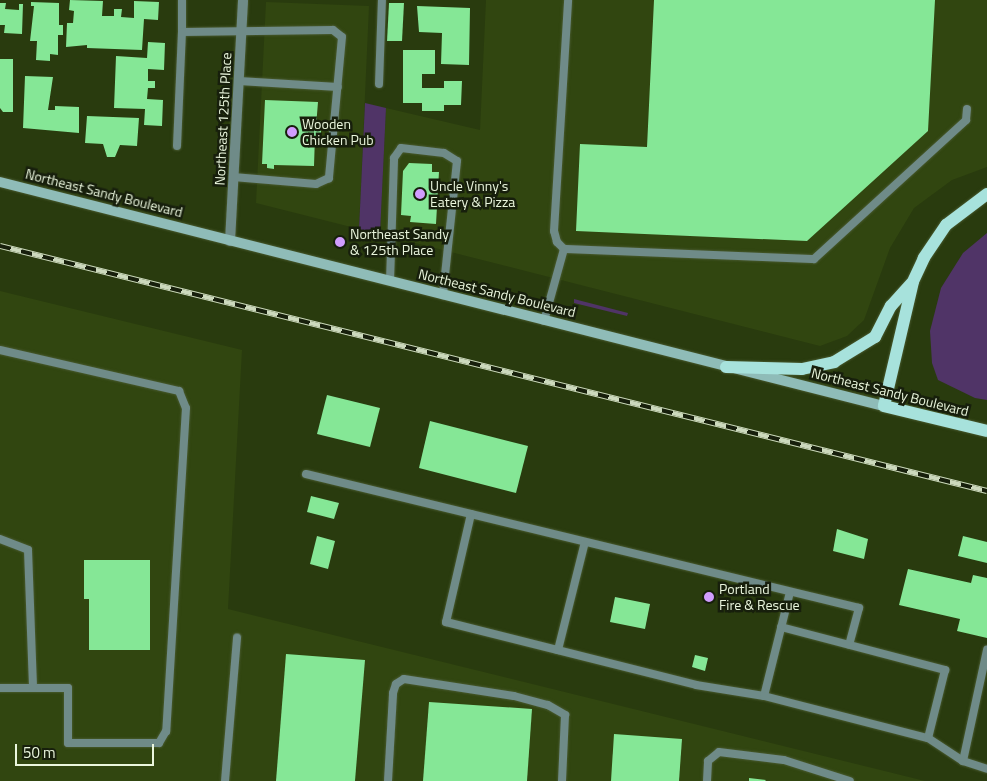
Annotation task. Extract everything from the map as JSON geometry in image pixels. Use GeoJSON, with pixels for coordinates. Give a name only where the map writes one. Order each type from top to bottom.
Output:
{"type":"FeatureCollection","features":[{"type":"Feature","properties":{"kind":"main road","name":"Northeast Sandy Boulevard"},"geometry":{"type":"LineString","coordinates":[[0,182],[726,367],[987,431]]}},
{"type":"Feature","properties":{"kind":"main road"},"geometry":{"type":"LineString","coordinates":[[884,406],[913,282],[924,258],[946,225],[987,194]]}},
{"type":"Feature","properties":{"kind":"main road"},"geometry":{"type":"LineString","coordinates":[[726,367],[802,369],[834,362],[875,337],[891,306],[913,282]]}},
{"type":"Feature","properties":{"kind":"street","name":"Northeast 125th Place"},"geometry":{"type":"LineString","coordinates":[[230,240],[244,0]]}},
{"type":"Feature","properties":{"kind":"lane"},"geometry":{"type":"LineString","coordinates":[[177,146],[182,0]]}},
{"type":"Feature","properties":{"kind":"lane"},"geometry":{"type":"LineString","coordinates":[[379,84],[382,0]]}},
{"type":"Feature","properties":{"kind":"lane"},"geometry":{"type":"LineString","coordinates":[[568,0],[554,231],[557,242],[564,249],[814,259],[966,120],[967,109]]}},
{"type":"Feature","properties":{"kind":"lane"},"geometry":{"type":"LineString","coordinates":[[182,32],[338,31],[342,37],[329,178],[325,182],[316,184],[233,177]]}},
{"type":"Feature","properties":{"kind":"lane"},"geometry":{"type":"LineString","coordinates":[[239,81],[338,87]]}},
{"type":"Feature","properties":{"kind":"lane"},"geometry":{"type":"LineString","coordinates":[[390,281],[394,158],[401,148],[444,153],[457,161],[444,295]]}},
{"type":"Feature","properties":{"kind":"lane"},"geometry":{"type":"LineString","coordinates":[[544,321],[564,249]]}},
{"type":"Feature","properties":{"kind":"lane"},"geometry":{"type":"LineString","coordinates":[[0,350],[179,391],[186,408],[166,731],[159,743],[68,743],[68,688],[0,688]]}},
{"type":"Feature","properties":{"kind":"lane"},"geometry":{"type":"LineString","coordinates":[[306,474],[859,608],[849,645]]}},
{"type":"Feature","properties":{"kind":"lane"},"geometry":{"type":"LineString","coordinates":[[471,514],[446,622],[696,685],[764,696],[928,738],[963,761],[987,769]]}},
{"type":"Feature","properties":{"kind":"lane"},"geometry":{"type":"LineString","coordinates":[[0,539],[28,550],[33,688]]}},
{"type":"Feature","properties":{"kind":"lane"},"geometry":{"type":"LineString","coordinates":[[558,650],[585,542]]}},
{"type":"Feature","properties":{"kind":"lane"},"geometry":{"type":"LineString","coordinates":[[764,696],[790,592]]}},
{"type":"Feature","properties":{"kind":"lane"},"geometry":{"type":"LineString","coordinates":[[781,627],[945,670],[928,738]]}},
{"type":"Feature","properties":{"kind":"lane"},"geometry":{"type":"LineString","coordinates":[[225,781],[237,638]]}},
{"type":"Feature","properties":{"kind":"lane"},"geometry":{"type":"LineString","coordinates":[[963,761],[987,650]]}},
{"type":"Feature","properties":{"kind":"lane"},"geometry":{"type":"LineString","coordinates":[[388,781],[392,693],[396,684],[404,679],[514,696],[548,705],[565,715],[562,781]]}},
{"type":"Feature","properties":{"kind":"lane"},"geometry":{"type":"LineString","coordinates":[[706,781],[708,761],[719,752],[784,760],[850,781]]}},
{"type":"Feature","properties":{"kind":"shaded area"},"geometry":{"type":"Polygon","coordinates":[[[486,0],[987,0],[987,167],[952,180],[914,208],[890,248],[864,320],[847,336],[820,346],[380,234],[386,108],[480,130],[486,0]]]}},
{"type":"Feature","properties":{"kind":"shaded area"},"geometry":{"type":"Polygon","coordinates":[[[266,2],[369,6],[359,229],[256,203],[266,2]]]}},
{"type":"Feature","properties":{"kind":"shaded area"},"geometry":{"type":"Polygon","coordinates":[[[365,103],[386,108],[380,234],[359,229],[365,103]]]}},
{"type":"Feature","properties":{"kind":"shaded area"},"geometry":{"type":"Polygon","coordinates":[[[987,233],[987,400],[975,398],[938,380],[932,363],[930,331],[941,288],[963,253],[987,233]]]}},
{"type":"Feature","properties":{"kind":"shaded area"},"geometry":{"type":"Polygon","coordinates":[[[0,291],[242,350],[228,609],[925,781],[0,781],[0,291]]]}},
{"type":"Feature","properties":{"kind":"shaded area"},"geometry":{"type":"Polygon","coordinates":[[[574,299],[628,313],[627,316],[574,303],[574,299]]]}},
{"type":"Feature","properties":{"kind":"building"},"geometry":{"type":"Polygon","coordinates":[[[70,0],[103,1],[102,16],[114,16],[114,9],[122,9],[121,17],[134,18],[134,1],[159,2],[158,20],[144,19],[142,50],[87,48],[87,45],[66,47],[67,23],[73,23],[74,11],[69,10],[70,0]]]}},
{"type":"Feature","properties":{"kind":"building"},"geometry":{"type":"Polygon","coordinates":[[[654,0],[935,0],[928,131],[807,241],[576,231],[580,144],[647,147],[654,0]]]}},
{"type":"Feature","properties":{"kind":"building"},"geometry":{"type":"Polygon","coordinates":[[[31,2],[59,3],[59,25],[63,25],[63,35],[58,35],[58,55],[50,54],[50,61],[36,60],[37,41],[30,41],[34,6],[31,6],[31,2]]]}},
{"type":"Feature","properties":{"kind":"building"},"geometry":{"type":"Polygon","coordinates":[[[0,3],[6,3],[5,9],[19,10],[19,4],[23,4],[22,34],[4,33],[5,25],[0,25],[0,3]]]}},
{"type":"Feature","properties":{"kind":"building"},"geometry":{"type":"Polygon","coordinates":[[[389,3],[404,3],[402,41],[387,41],[389,3]]]}},
{"type":"Feature","properties":{"kind":"building"},"geometry":{"type":"Polygon","coordinates":[[[417,6],[470,8],[469,65],[441,64],[442,33],[419,32],[417,6]]]}},
{"type":"Feature","properties":{"kind":"building"},"geometry":{"type":"Polygon","coordinates":[[[148,42],[165,43],[164,70],[148,69],[148,81],[155,81],[155,88],[148,88],[147,99],[163,100],[162,126],[144,125],[145,109],[114,108],[116,56],[147,58],[148,42]]]}},
{"type":"Feature","properties":{"kind":"building"},"geometry":{"type":"Polygon","coordinates":[[[403,50],[435,50],[435,74],[422,74],[422,88],[444,88],[444,81],[462,81],[461,105],[444,105],[444,111],[422,111],[422,103],[403,103],[403,50]]]}},
{"type":"Feature","properties":{"kind":"building"},"geometry":{"type":"Polygon","coordinates":[[[0,59],[13,59],[13,112],[3,112],[0,108],[0,59]]]}},
{"type":"Feature","properties":{"kind":"building"},"geometry":{"type":"Polygon","coordinates":[[[25,76],[53,77],[48,110],[55,110],[55,106],[79,107],[79,133],[23,128],[25,76]]]}},
{"type":"Feature","properties":{"kind":"building","name":"Wooden Chicken Pub"},"geometry":{"type":"Polygon","coordinates":[[[265,100],[318,102],[316,127],[321,128],[321,136],[315,136],[314,166],[274,165],[274,169],[267,168],[267,164],[262,164],[265,100]]]}},
{"type":"Feature","properties":{"kind":"building"},"geometry":{"type":"Polygon","coordinates":[[[87,116],[139,118],[137,146],[120,145],[115,157],[107,157],[103,144],[85,143],[87,116]]]}},
{"type":"Feature","properties":{"kind":"building","name":"Uncle Vinny's Eatery & Pizza"},"geometry":{"type":"Polygon","coordinates":[[[409,163],[432,164],[432,172],[439,172],[436,224],[410,222],[411,216],[401,215],[403,171],[409,163]]]}},
{"type":"Feature","properties":{"kind":"building"},"geometry":{"type":"Polygon","coordinates":[[[327,395],[380,408],[370,447],[317,434],[327,395]]]}},
{"type":"Feature","properties":{"kind":"building"},"geometry":{"type":"Polygon","coordinates":[[[430,421],[528,446],[516,493],[419,468],[430,421]]]}},
{"type":"Feature","properties":{"kind":"building"},"geometry":{"type":"Polygon","coordinates":[[[311,496],[339,503],[334,519],[307,512],[311,496]]]}},
{"type":"Feature","properties":{"kind":"building"},"geometry":{"type":"Polygon","coordinates":[[[837,529],[868,539],[864,559],[833,551],[837,529]]]}},
{"type":"Feature","properties":{"kind":"building"},"geometry":{"type":"Polygon","coordinates":[[[317,536],[335,541],[328,569],[310,564],[317,536]]]}},
{"type":"Feature","properties":{"kind":"building"},"geometry":{"type":"Polygon","coordinates":[[[963,536],[987,542],[987,563],[958,556],[963,536]]]}},
{"type":"Feature","properties":{"kind":"building"},"geometry":{"type":"Polygon","coordinates":[[[84,560],[150,560],[150,650],[89,650],[89,599],[84,599],[84,560]]]}},
{"type":"Feature","properties":{"kind":"building"},"geometry":{"type":"Polygon","coordinates":[[[908,569],[971,583],[973,575],[987,578],[987,638],[957,631],[960,619],[899,605],[908,569]]]}},
{"type":"Feature","properties":{"kind":"building"},"geometry":{"type":"Polygon","coordinates":[[[615,597],[650,604],[645,629],[610,622],[615,597]]]}},
{"type":"Feature","properties":{"kind":"building"},"geometry":{"type":"Polygon","coordinates":[[[286,654],[365,660],[355,781],[276,781],[286,654]]]}},
{"type":"Feature","properties":{"kind":"building"},"geometry":{"type":"Polygon","coordinates":[[[695,655],[708,658],[705,671],[692,667],[695,655]]]}},
{"type":"Feature","properties":{"kind":"building"},"geometry":{"type":"Polygon","coordinates":[[[429,702],[532,709],[527,781],[423,781],[429,702]]]}},
{"type":"Feature","properties":{"kind":"building"},"geometry":{"type":"Polygon","coordinates":[[[614,734],[682,739],[679,781],[611,781],[614,734]]]}},
{"type":"Feature","properties":{"kind":"building"},"geometry":{"type":"Polygon","coordinates":[[[749,778],[766,780],[749,781],[749,778]]]}},
{"type":"Feature","properties":{"kind":"railway"},"geometry":{"type":"LineString","coordinates":[[0,246],[987,491]]}},
{"type":"Feature","properties":{"kind":"place","name":"Wooden Chicken Pub"},"geometry":{"type":"Point","coordinates":[292,132]}},
{"type":"Feature","properties":{"kind":"place","name":"Uncle Vinny's Eatery & Pizza"},"geometry":{"type":"Point","coordinates":[420,194]}},
{"type":"Feature","properties":{"kind":"place","name":"Northeast Sandy & 125th Place"},"geometry":{"type":"Point","coordinates":[340,242]}},
{"type":"Feature","properties":{"kind":"place","name":"Portland Fire & Rescue"},"geometry":{"type":"Point","coordinates":[709,597]}}]}
